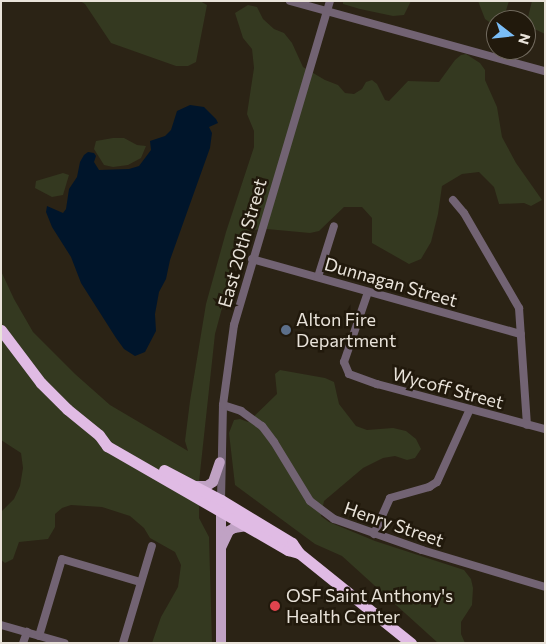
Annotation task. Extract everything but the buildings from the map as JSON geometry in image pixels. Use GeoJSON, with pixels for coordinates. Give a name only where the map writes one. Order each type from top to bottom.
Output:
{"type":"FeatureCollection","features":[{"type":"Feature","properties":{"kind":"highway"},"geometry":{"type":"LineString","coordinates":[[1,330],[41,383],[58,401],[99,435],[194,486],[247,526],[288,550],[299,553]]}},
{"type":"Feature","properties":{"kind":"highway"},"geometry":{"type":"LineString","coordinates":[[99,435],[107,446],[292,543],[299,553],[411,643]]}},
{"type":"Feature","properties":{"kind":"main road"},"geometry":{"type":"LineString","coordinates":[[194,486],[207,486],[213,482],[220,462]]}},
{"type":"Feature","properties":{"kind":"main road"},"geometry":{"type":"LineString","coordinates":[[221,505],[219,552],[222,643]]}},
{"type":"Feature","properties":{"kind":"main road"},"geometry":{"type":"LineString","coordinates":[[219,552],[230,531],[234,528],[247,526]]}},
{"type":"Feature","properties":{"kind":"street"},"geometry":{"type":"LineString","coordinates":[[290,1],[545,71]]}},
{"type":"Feature","properties":{"kind":"street","name":"East 20th Street"},"geometry":{"type":"LineString","coordinates":[[221,505],[220,462],[223,405],[234,325],[330,1]]}},
{"type":"Feature","properties":{"kind":"street"},"geometry":{"type":"LineString","coordinates":[[453,200],[464,213],[516,302],[520,314],[527,424]]}},
{"type":"Feature","properties":{"kind":"street"},"geometry":{"type":"LineString","coordinates":[[318,277],[334,226]]}},
{"type":"Feature","properties":{"kind":"street","name":"Dunnagan Street"},"geometry":{"type":"LineString","coordinates":[[252,259],[521,334]]}},
{"type":"Feature","properties":{"kind":"street","name":"Wycoff Street"},"geometry":{"type":"LineString","coordinates":[[368,292],[344,362],[346,371],[353,377],[545,429]]}},
{"type":"Feature","properties":{"kind":"street","name":"Henry Street"},"geometry":{"type":"LineString","coordinates":[[223,405],[241,412],[266,431],[304,494],[316,507],[340,522],[545,587]]}},
{"type":"Feature","properties":{"kind":"street"},"geometry":{"type":"LineString","coordinates":[[374,534],[390,498],[429,487],[437,482],[470,409]]}},
{"type":"Feature","properties":{"kind":"street"},"geometry":{"type":"LineString","coordinates":[[123,643],[152,546]]}},
{"type":"Feature","properties":{"kind":"street"},"geometry":{"type":"LineString","coordinates":[[40,636],[62,559],[140,582]]}},
{"type":"Feature","properties":{"kind":"street"},"geometry":{"type":"LineString","coordinates":[[1,625],[64,643]]}},
{"type":"Feature","properties":{"kind":"street"},"geometry":{"type":"LineString","coordinates":[[24,643],[27,632]]}},
{"type":"Feature","properties":{"kind":"green space"},"geometry":{"type":"Polygon","coordinates":[[[80,1],[200,1],[207,5],[196,62],[188,66],[176,66],[111,43],[85,4],[80,1]]]}},
{"type":"Feature","properties":{"kind":"green space"},"geometry":{"type":"Polygon","coordinates":[[[343,1],[411,1],[404,15],[393,16],[343,4],[343,1]]]}},
{"type":"Feature","properties":{"kind":"green space"},"geometry":{"type":"Polygon","coordinates":[[[478,1],[509,1],[506,10],[486,10],[485,19],[478,1]]]}},
{"type":"Feature","properties":{"kind":"green space"},"geometry":{"type":"Polygon","coordinates":[[[532,1],[545,1],[545,34],[536,30],[536,10],[530,10],[532,1]]]}},
{"type":"Feature","properties":{"kind":"green space"},"geometry":{"type":"Polygon","coordinates":[[[248,5],[257,7],[263,19],[274,29],[284,33],[292,43],[303,67],[338,85],[345,93],[354,94],[362,89],[366,82],[372,80],[377,84],[385,100],[389,101],[408,81],[439,82],[461,55],[466,54],[480,63],[485,70],[485,80],[497,107],[502,137],[516,163],[542,200],[531,206],[524,203],[499,204],[494,187],[479,172],[462,174],[442,186],[431,242],[421,259],[409,264],[372,243],[372,218],[362,207],[344,207],[319,231],[310,233],[267,229],[243,231],[215,334],[199,482],[199,518],[209,537],[212,643],[152,643],[161,617],[178,587],[181,565],[175,552],[150,538],[144,528],[130,516],[102,507],[71,505],[62,508],[55,514],[55,527],[48,539],[19,542],[13,559],[5,563],[1,560],[1,512],[14,499],[20,486],[23,468],[21,453],[1,440],[1,271],[33,332],[75,374],[110,405],[188,451],[185,441],[206,304],[226,232],[254,147],[254,131],[247,114],[254,68],[252,49],[243,38],[235,13],[248,5]]]}},
{"type":"Feature","properties":{"kind":"green space"},"geometry":{"type":"Polygon","coordinates":[[[124,138],[137,145],[146,146],[141,158],[128,165],[113,167],[104,165],[94,149],[96,141],[124,138]]]}},
{"type":"Feature","properties":{"kind":"green space"},"geometry":{"type":"Polygon","coordinates":[[[63,173],[69,175],[63,195],[52,197],[35,188],[36,181],[63,173]]]}},
{"type":"Feature","properties":{"kind":"green space"},"geometry":{"type":"Polygon","coordinates":[[[280,370],[325,378],[334,382],[339,404],[356,426],[367,430],[393,428],[406,431],[416,439],[421,449],[415,458],[407,460],[395,456],[383,458],[363,468],[324,501],[321,516],[329,522],[375,541],[464,570],[471,579],[473,588],[472,605],[461,622],[461,634],[465,643],[438,643],[342,556],[315,544],[235,485],[229,433],[234,420],[240,419],[248,422],[277,394],[275,374],[280,370]]]}},
{"type":"Feature","properties":{"kind":"water"},"geometry":{"type":"Polygon","coordinates":[[[190,105],[204,107],[218,123],[209,127],[212,133],[210,148],[170,260],[166,279],[159,292],[155,314],[156,331],[145,352],[135,356],[124,349],[81,283],[71,257],[52,227],[46,212],[47,206],[63,213],[66,209],[69,189],[77,177],[80,162],[88,152],[94,153],[96,156],[94,162],[99,170],[129,169],[139,166],[151,150],[150,141],[165,136],[171,130],[177,111],[190,105]]]}},
{"type":"Feature","properties":{"kind":"place","name":"Alton Fire Department"},"geometry":{"type":"Point","coordinates":[286,330]}},
{"type":"Feature","properties":{"kind":"place","name":"OSF Saint Anthony's Health Center"},"geometry":{"type":"Point","coordinates":[275,606]}}]}
